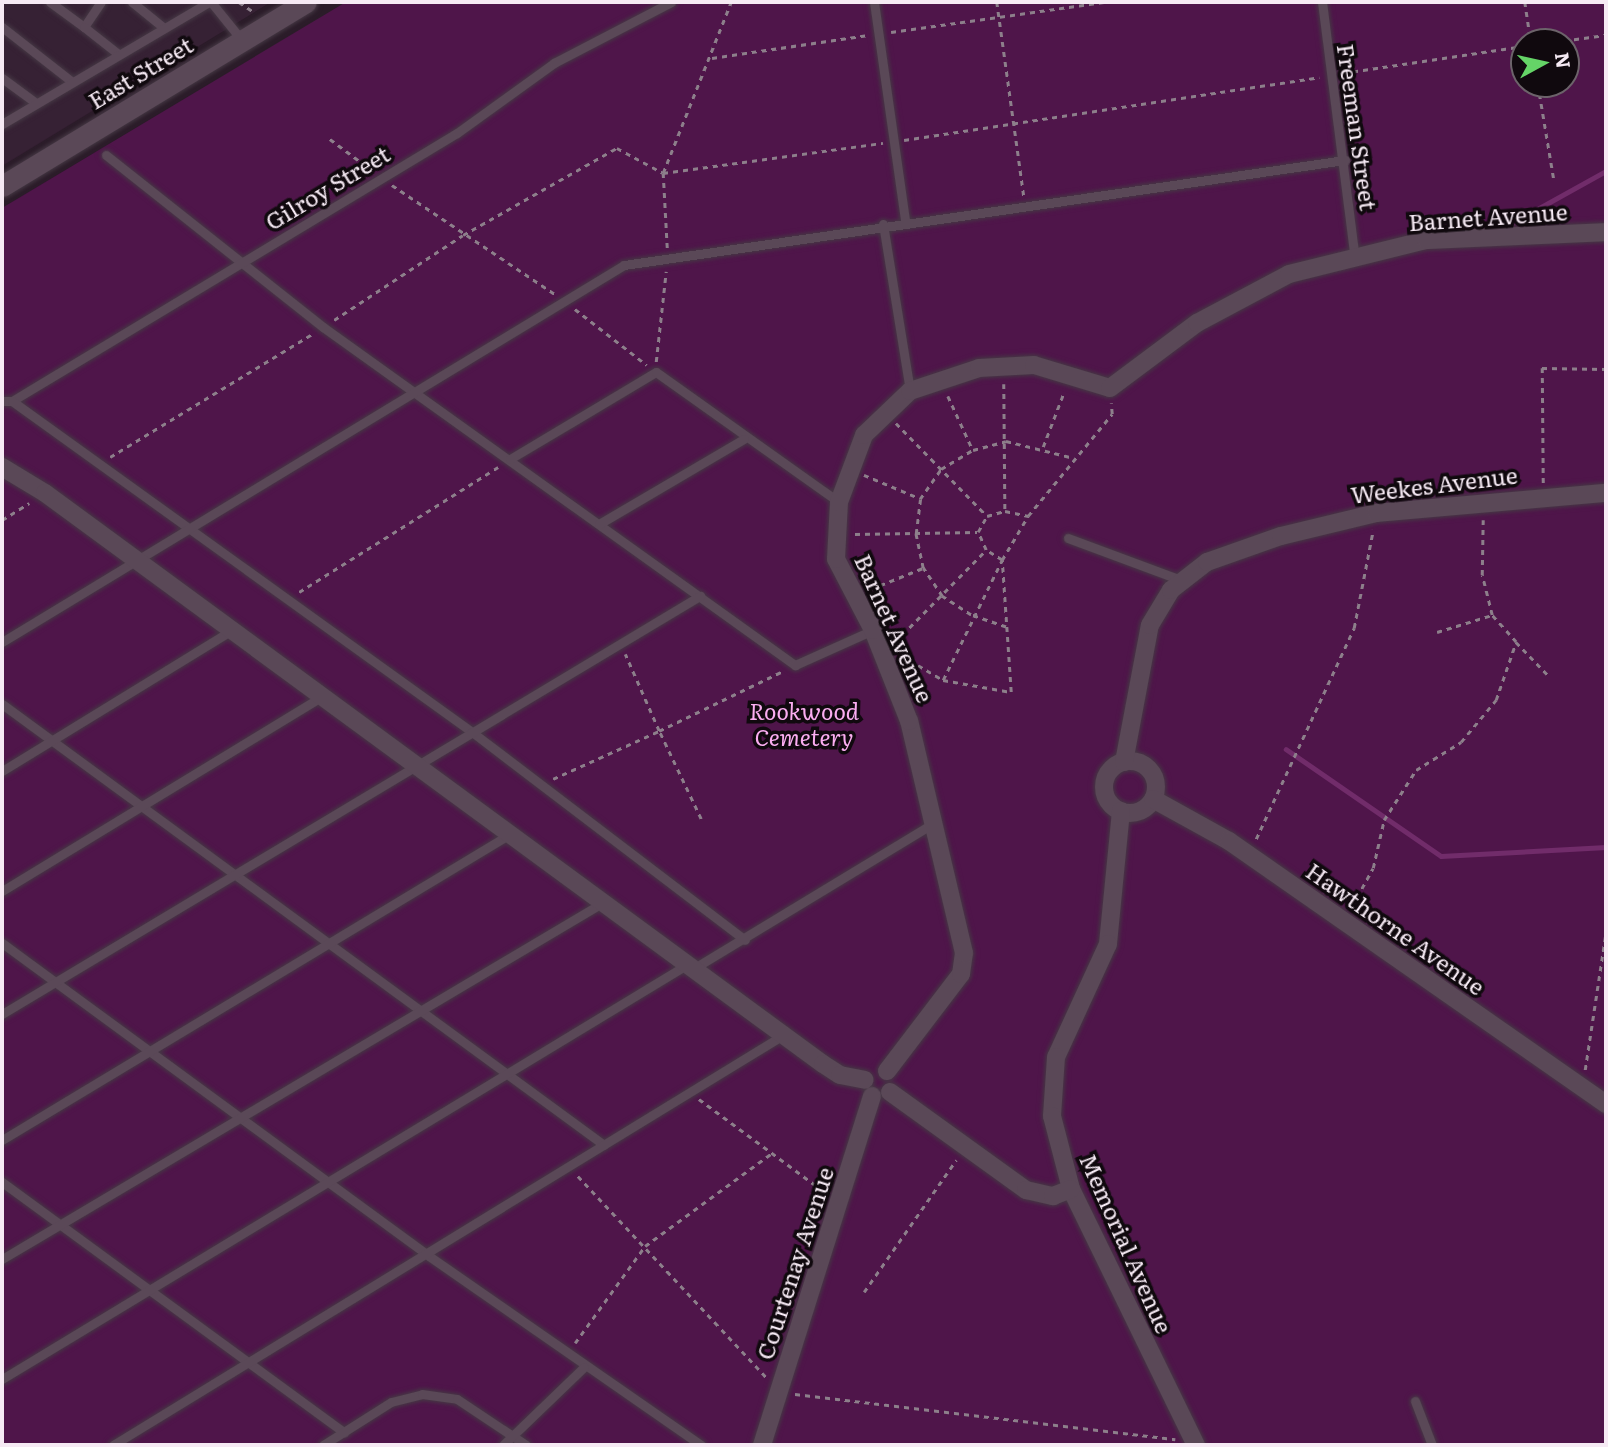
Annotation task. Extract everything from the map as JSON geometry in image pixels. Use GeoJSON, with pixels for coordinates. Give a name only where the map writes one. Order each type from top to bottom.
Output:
{"type":"FeatureCollection","features":[{"type":"Feature","properties":{"kind":"main road","name":"East Street"},"geometry":{"type":"LineString","coordinates":[[2,186],[306,2]]}},
{"type":"Feature","properties":{"kind":"street","name":"Barnet Avenue"},"geometry":{"type":"LineString","coordinates":[[876,1089],[874,1070],[887,1072],[961,974],[964,953],[937,821],[909,721],[873,630],[836,559],[839,502],[864,435],[909,391],[1004,366],[1034,365],[1110,388],[1197,323],[1289,274],[1426,240],[1606,232]]}},
{"type":"Feature","properties":{"kind":"street"},"geometry":{"type":"LineString","coordinates":[[2,467],[45,493],[840,1075],[876,1089],[967,1145],[1033,1194],[1071,1189]]}},
{"type":"Feature","properties":{"kind":"street","name":"Weekes Avenue"},"geometry":{"type":"LineString","coordinates":[[1181,580],[1246,547],[1376,513],[1543,496],[1606,493]]}},
{"type":"Feature","properties":{"kind":"street"},"geometry":{"type":"LineString","coordinates":[[1124,762],[1147,634],[1181,580]]}},
{"type":"Feature","properties":{"kind":"street"},"geometry":{"type":"LineString","coordinates":[[1124,762],[1143,765],[1152,774],[1153,799],[1139,811],[1121,811],[1107,798],[1104,785],[1112,768],[1124,762]]}},
{"type":"Feature","properties":{"kind":"street","name":"Hawthorne Avenue"},"geometry":{"type":"LineString","coordinates":[[1153,799],[1249,855],[1606,1104]]}},
{"type":"Feature","properties":{"kind":"street","name":"Memorial Avenue"},"geometry":{"type":"LineString","coordinates":[[1121,811],[1108,944],[1066,1030],[1052,1078],[1056,1137],[1071,1189],[1194,1443]]}},
{"type":"Feature","properties":{"kind":"street","name":"Courtenay Avenue"},"geometry":{"type":"LineString","coordinates":[[762,1445],[876,1089]]}},
{"type":"Feature","properties":{"kind":"lane"},"geometry":{"type":"LineString","coordinates":[[50,2],[117,53]]}},
{"type":"Feature","properties":{"kind":"lane"},"geometry":{"type":"LineString","coordinates":[[84,27],[101,2]]}},
{"type":"Feature","properties":{"kind":"lane"},"geometry":{"type":"LineString","coordinates":[[132,2],[163,27]]}},
{"type":"Feature","properties":{"kind":"lane"},"geometry":{"type":"LineString","coordinates":[[2,124],[117,53],[210,2],[242,41]]}},
{"type":"Feature","properties":{"kind":"lane","name":"Gilroy Street"},"geometry":{"type":"LineString","coordinates":[[7,401],[457,133],[554,63],[671,2]]}},
{"type":"Feature","properties":{"kind":"lane"},"geometry":{"type":"LineString","coordinates":[[874,2],[905,221]]}},
{"type":"Feature","properties":{"kind":"lane","name":"Freeman Street"},"geometry":{"type":"LineString","coordinates":[[1322,2],[1345,160],[1355,258]]}},
{"type":"Feature","properties":{"kind":"lane"},"geometry":{"type":"LineString","coordinates":[[2,27],[71,81]]}},
{"type":"Feature","properties":{"kind":"lane"},"geometry":{"type":"LineString","coordinates":[[2,78],[36,103]]}},
{"type":"Feature","properties":{"kind":"lane"},"geometry":{"type":"LineString","coordinates":[[106,155],[237,262],[323,327],[795,665],[873,630]]}},
{"type":"Feature","properties":{"kind":"lane"},"geometry":{"type":"LineString","coordinates":[[2,642],[419,394],[563,299],[624,265],[668,255],[1345,160]]}},
{"type":"Feature","properties":{"kind":"lane"},"geometry":{"type":"LineString","coordinates":[[883,224],[909,391]]}},
{"type":"Feature","properties":{"kind":"lane"},"geometry":{"type":"LineString","coordinates":[[510,460],[656,372],[744,439],[839,502]]}},
{"type":"Feature","properties":{"kind":"lane"},"geometry":{"type":"LineString","coordinates":[[7,401],[472,732],[745,940]]}},
{"type":"Feature","properties":{"kind":"lane"},"geometry":{"type":"LineString","coordinates":[[599,524],[744,439]]}},
{"type":"Feature","properties":{"kind":"lane"},"geometry":{"type":"LineString","coordinates":[[1068,538],[1181,580]]}},
{"type":"Feature","properties":{"kind":"lane"},"geometry":{"type":"LineString","coordinates":[[2,1014],[700,596]]}},
{"type":"Feature","properties":{"kind":"lane"},"geometry":{"type":"LineString","coordinates":[[2,771],[232,630]]}},
{"type":"Feature","properties":{"kind":"lane"},"geometry":{"type":"LineString","coordinates":[[2,891],[144,808],[323,696]]}},
{"type":"Feature","properties":{"kind":"lane"},"geometry":{"type":"LineString","coordinates":[[2,704],[604,1145]]}},
{"type":"Feature","properties":{"kind":"lane"},"geometry":{"type":"LineString","coordinates":[[2,1380],[327,1181],[693,965],[745,940],[937,821]]}},
{"type":"Feature","properties":{"kind":"lane"},"geometry":{"type":"LineString","coordinates":[[2,1140],[328,941],[511,834]]}},
{"type":"Feature","properties":{"kind":"lane"},"geometry":{"type":"LineString","coordinates":[[2,1259],[604,902]]}},
{"type":"Feature","properties":{"kind":"lane"},"geometry":{"type":"LineString","coordinates":[[2,943],[429,1256],[584,1367],[701,1445]]}},
{"type":"Feature","properties":{"kind":"lane"},"geometry":{"type":"LineString","coordinates":[[113,1445],[429,1256],[783,1035]]}},
{"type":"Feature","properties":{"kind":"lane"},"geometry":{"type":"LineString","coordinates":[[2,1182],[344,1432]]}},
{"type":"Feature","properties":{"kind":"lane"},"geometry":{"type":"LineString","coordinates":[[503,1445],[584,1367]]}},
{"type":"Feature","properties":{"kind":"lane"},"geometry":{"type":"LineString","coordinates":[[323,1445],[391,1402],[422,1394],[457,1399],[516,1433],[526,1445]]}},
{"type":"Feature","properties":{"kind":"lane"},"geometry":{"type":"LineString","coordinates":[[1415,1401],[1432,1445]]}},
{"type":"Feature","properties":{"kind":"path"},"geometry":{"type":"LineString","coordinates":[[656,372],[668,255],[663,173],[712,58],[731,2]]}},
{"type":"Feature","properties":{"kind":"path"},"geometry":{"type":"LineString","coordinates":[[997,2],[1025,204]]}},
{"type":"Feature","properties":{"kind":"path"},"geometry":{"type":"LineString","coordinates":[[712,58],[1104,2]]}},
{"type":"Feature","properties":{"kind":"path"},"geometry":{"type":"LineString","coordinates":[[1525,2],[1529,28]]}},
{"type":"Feature","properties":{"kind":"path"},"geometry":{"type":"LineString","coordinates":[[1580,38],[1606,35]]}},
{"type":"Feature","properties":{"kind":"path"},"geometry":{"type":"LineString","coordinates":[[98,464],[323,327],[463,235],[617,148],[663,173],[895,142],[1510,48]]}},
{"type":"Feature","properties":{"kind":"path"},"geometry":{"type":"LineString","coordinates":[[1540,98],[1554,180]]}},
{"type":"Feature","properties":{"kind":"path"},"geometry":{"type":"LineString","coordinates":[[330,139],[463,235],[563,299],[656,372]]}},
{"type":"Feature","properties":{"kind":"path"},"geometry":{"type":"LineString","coordinates":[[1004,366],[1005,511]]}},
{"type":"Feature","properties":{"kind":"path"},"geometry":{"type":"LineString","coordinates":[[1543,496],[1542,369],[1606,369]]}},
{"type":"Feature","properties":{"kind":"path"},"geometry":{"type":"LineString","coordinates":[[1042,448],[1070,375]]}},
{"type":"Feature","properties":{"kind":"path"},"geometry":{"type":"LineString","coordinates":[[941,381],[973,450]]}},
{"type":"Feature","properties":{"kind":"path"},"geometry":{"type":"LineString","coordinates":[[943,680],[971,615],[1028,516],[1112,414],[1110,388]]}},
{"type":"Feature","properties":{"kind":"path"},"geometry":{"type":"LineString","coordinates":[[887,414],[987,516]]}},
{"type":"Feature","properties":{"kind":"path"},"geometry":{"type":"LineString","coordinates":[[1006,627],[971,615],[942,596],[923,568],[916,534],[920,499],[941,469],[973,450],[1006,441],[1074,458]]}},
{"type":"Feature","properties":{"kind":"path"},"geometry":{"type":"LineString","coordinates":[[287,599],[510,460]]}},
{"type":"Feature","properties":{"kind":"path"},"geometry":{"type":"LineString","coordinates":[[852,469],[920,499]]}},
{"type":"Feature","properties":{"kind":"path"},"geometry":{"type":"LineString","coordinates":[[2,520],[45,493]]}},
{"type":"Feature","properties":{"kind":"path"},"geometry":{"type":"LineString","coordinates":[[1484,502],[1482,575],[1492,615],[1549,676]]}},
{"type":"Feature","properties":{"kind":"path"},"geometry":{"type":"LineString","coordinates":[[978,532],[987,516],[1005,511],[1028,516]]}},
{"type":"Feature","properties":{"kind":"path"},"geometry":{"type":"LineString","coordinates":[[1249,855],[1354,628],[1376,513]]}},
{"type":"Feature","properties":{"kind":"path"},"geometry":{"type":"LineString","coordinates":[[978,532],[986,550],[1002,560]]}},
{"type":"Feature","properties":{"kind":"path"},"geometry":{"type":"LineString","coordinates":[[837,534],[978,532]]}},
{"type":"Feature","properties":{"kind":"path"},"geometry":{"type":"LineString","coordinates":[[986,550],[890,647],[943,680],[1010,692],[1002,560]]}},
{"type":"Feature","properties":{"kind":"path"},"geometry":{"type":"LineString","coordinates":[[855,596],[923,568]]}},
{"type":"Feature","properties":{"kind":"path"},"geometry":{"type":"LineString","coordinates":[[1437,632],[1492,615]]}},
{"type":"Feature","properties":{"kind":"path"},"geometry":{"type":"LineString","coordinates":[[1344,922],[1373,868],[1382,829],[1390,810],[1416,770],[1461,742],[1496,700],[1516,642]]}},
{"type":"Feature","properties":{"kind":"path"},"geometry":{"type":"LineString","coordinates":[[621,643],[701,820]]}},
{"type":"Feature","properties":{"kind":"path"},"geometry":{"type":"LineString","coordinates":[[540,784],[659,731],[795,665]]}},
{"type":"Feature","properties":{"kind":"path"},"geometry":{"type":"LineString","coordinates":[[1582,1087],[1606,931]]}},
{"type":"Feature","properties":{"kind":"path"},"geometry":{"type":"LineString","coordinates":[[691,1093],[839,1202]]}},
{"type":"Feature","properties":{"kind":"path"},"geometry":{"type":"LineString","coordinates":[[864,1292],[967,1145]]}},
{"type":"Feature","properties":{"kind":"path"},"geometry":{"type":"LineString","coordinates":[[567,1354],[645,1246],[772,1153]]}},
{"type":"Feature","properties":{"kind":"path"},"geometry":{"type":"LineString","coordinates":[[571,1168],[779,1392],[1194,1443]]}},
{"type":"Feature","properties":{"kind":"shaded area"},"geometry":{"type":"Polygon","coordinates":[[[2,2],[271,2],[2,166],[2,2]]]}},
{"type":"Feature","properties":{"kind":"green space","name":"Rookwood Cemetery"},"geometry":{"type":"Polygon","coordinates":[[[346,2],[1606,2],[1606,1445],[2,1445],[2,208],[346,2]]]}},
{"type":"Feature","properties":{"kind":"waterway"},"geometry":{"type":"LineString","coordinates":[[1512,223],[1606,171]]}},
{"type":"Feature","properties":{"kind":"waterway"},"geometry":{"type":"LineString","coordinates":[[1286,749],[1441,856],[1606,847]]}}]}
